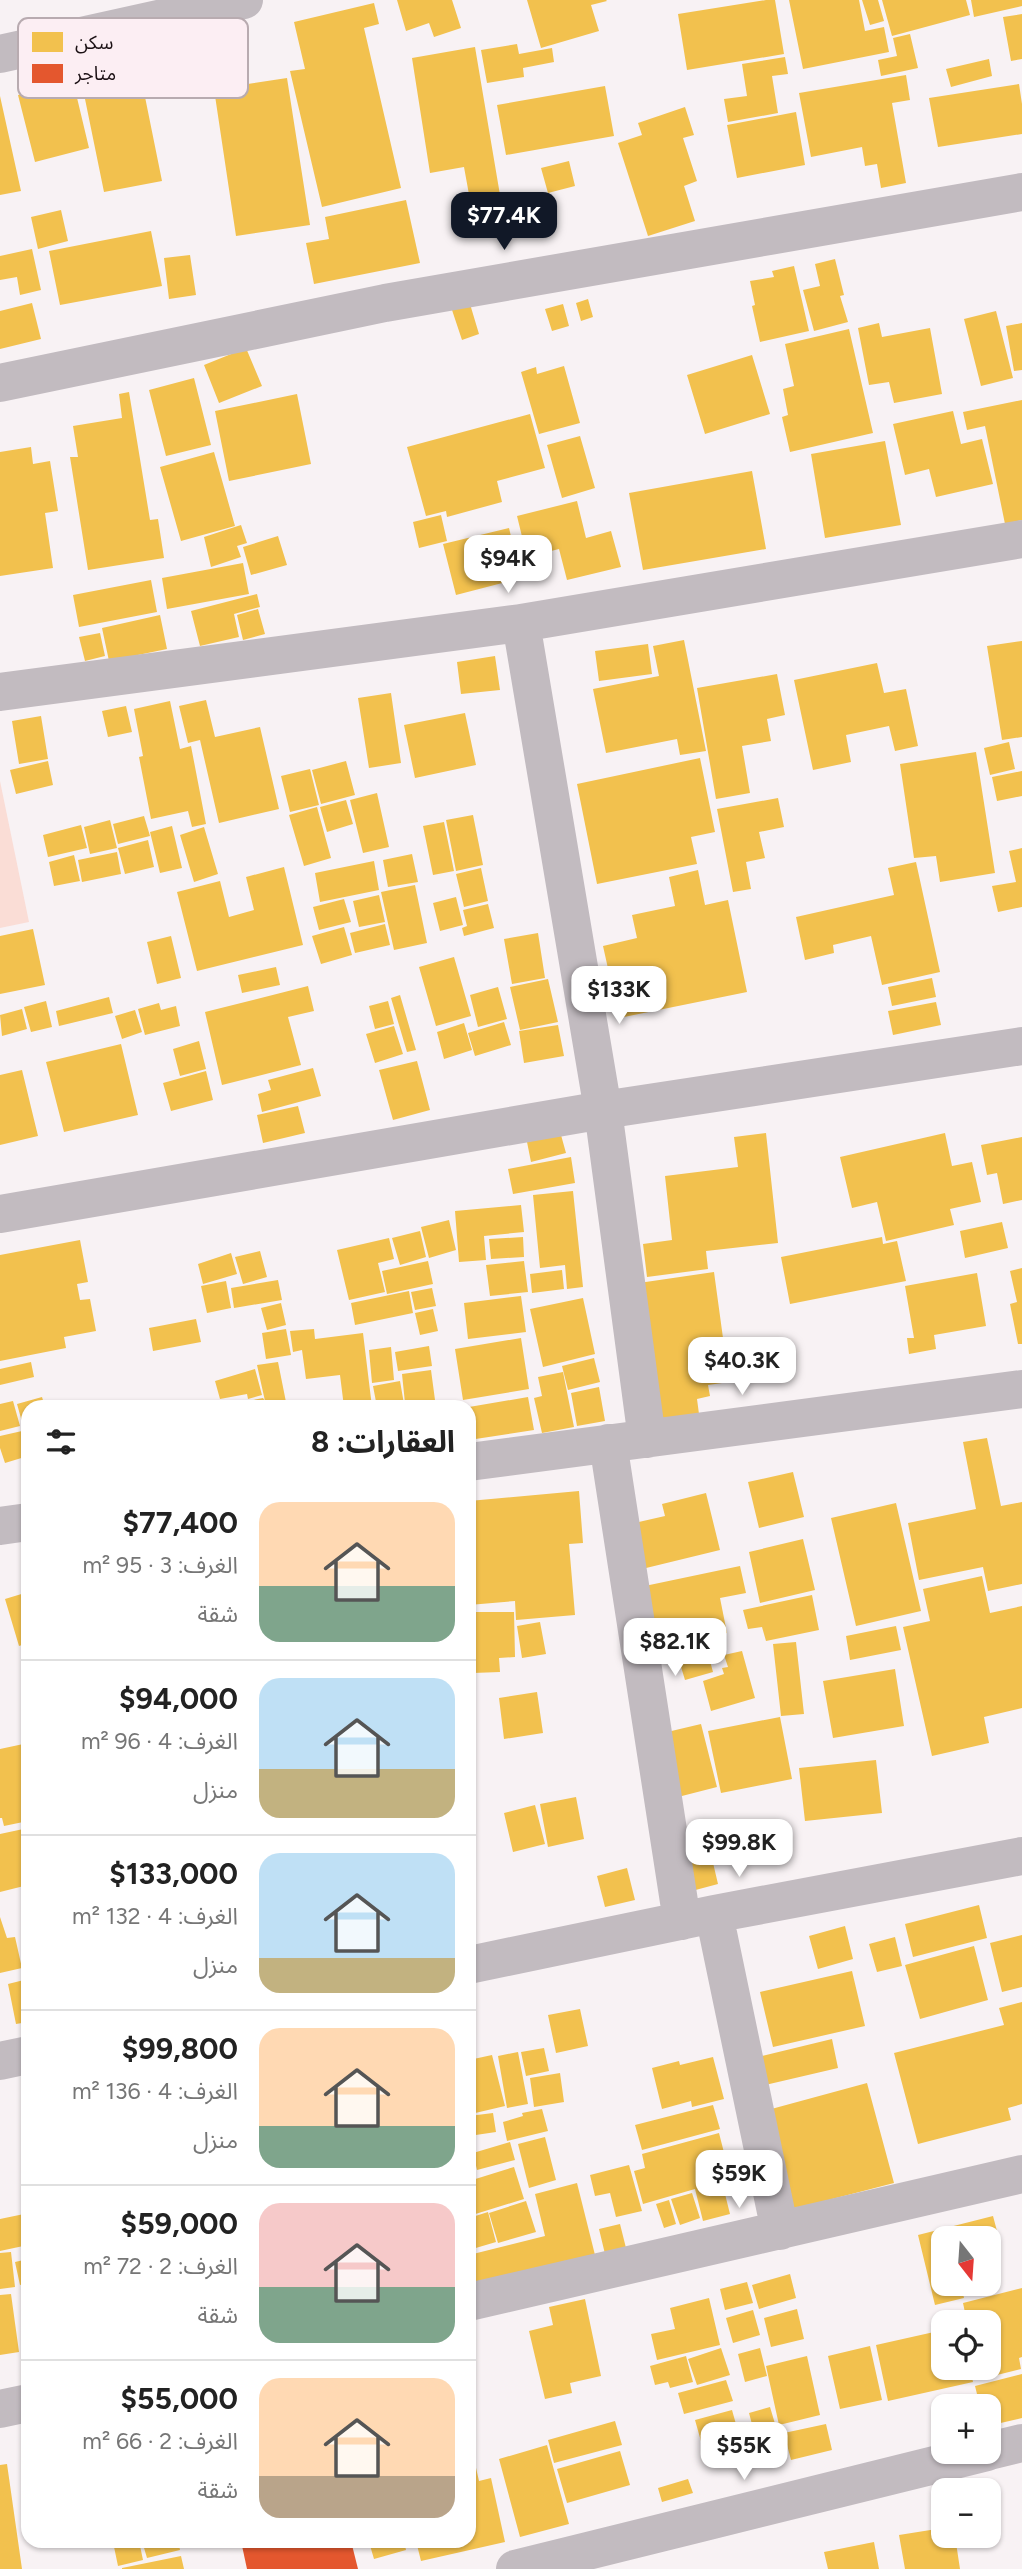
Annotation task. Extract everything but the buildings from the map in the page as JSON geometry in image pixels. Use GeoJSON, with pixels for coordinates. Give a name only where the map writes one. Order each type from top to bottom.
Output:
{"type":"FeatureCollection","features":[{"type":"Feature","properties":{"kind":"street"},"geometry":{"type":"LineString","coordinates":[[163,18],[244,0]]}},
{"type":"Feature","properties":{"kind":"street"},"geometry":{"type":"LineString","coordinates":[[0,54],[18,50]]}},
{"type":"Feature","properties":{"kind":"street"},"geometry":{"type":"LineString","coordinates":[[0,383],[384,303],[1022,192]]}},
{"type":"Feature","properties":{"kind":"street"},"geometry":{"type":"LineString","coordinates":[[0,692],[521,623],[1022,539]]}},
{"type":"Feature","properties":{"kind":"street"},"geometry":{"type":"LineString","coordinates":[[521,623],[603,1110],[647,1439]]}},
{"type":"Feature","properties":{"kind":"street"},"geometry":{"type":"LineString","coordinates":[[0,1214],[603,1110],[1022,1046]]}},
{"type":"Feature","properties":{"kind":"street"},"geometry":{"type":"LineString","coordinates":[[476,1461],[1022,1389]]}},
{"type":"Feature","properties":{"kind":"street"},"geometry":{"type":"LineString","coordinates":[[608,1443],[698,1918],[780,2231]]}},
{"type":"Feature","properties":{"kind":"street"},"geometry":{"type":"LineString","coordinates":[[0,1526],[21,1523]]}},
{"type":"Feature","properties":{"kind":"street"},"geometry":{"type":"LineString","coordinates":[[476,1964],[1022,1856]]}},
{"type":"Feature","properties":{"kind":"street"},"geometry":{"type":"LineString","coordinates":[[0,2061],[21,2056]]}},
{"type":"Feature","properties":{"kind":"street"},"geometry":{"type":"LineString","coordinates":[[476,2300],[1022,2174]]}},
{"type":"Feature","properties":{"kind":"street"},"geometry":{"type":"LineString","coordinates":[[0,2409],[21,2404]]}},
{"type":"Feature","properties":{"kind":"street"},"geometry":{"type":"LineString","coordinates":[[1001,2448],[1022,2443]]}},
{"type":"Feature","properties":{"kind":"street"},"geometry":{"type":"LineString","coordinates":[[515,2569],[609,2558],[942,2464]]}},
{"type":"Feature","properties":{"kind":"shaded area"},"geometry":{"type":"Polygon","coordinates":[[[0,781],[29,922],[0,928],[0,781]]]}}]}
